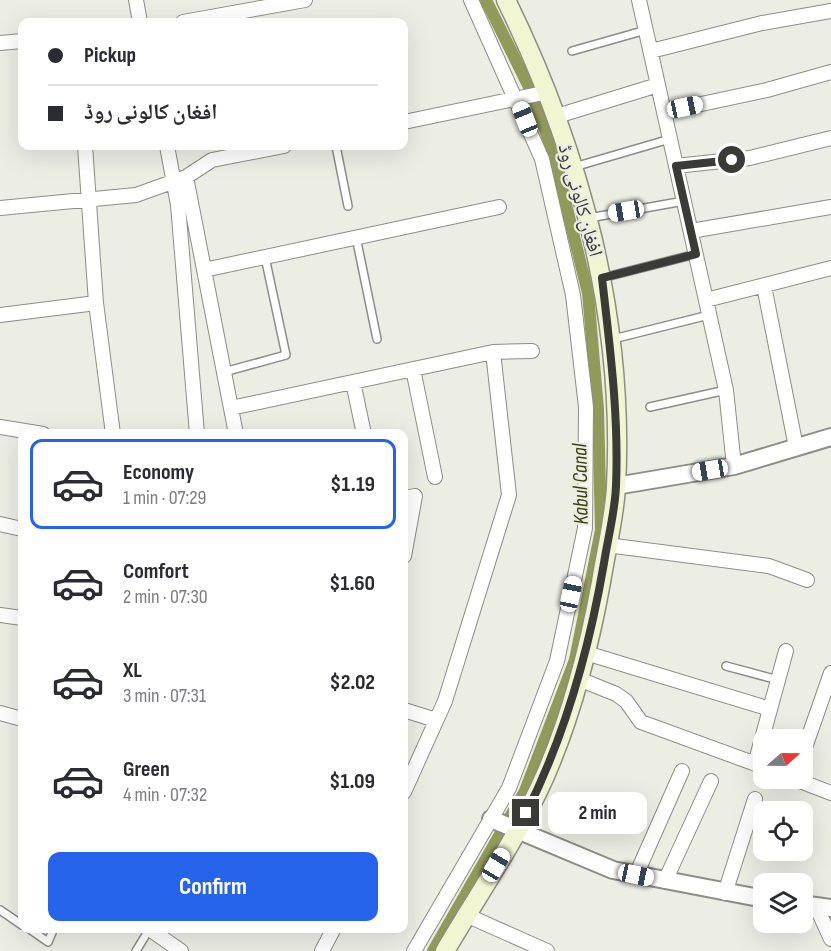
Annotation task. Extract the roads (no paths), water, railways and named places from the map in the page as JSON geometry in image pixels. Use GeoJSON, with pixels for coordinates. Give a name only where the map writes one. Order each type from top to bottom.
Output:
{"type":"FeatureCollection","features":[{"type":"Feature","properties":{"kind":"main road","name":"افغان کالونی روڈ"},"geometry":{"type":"LineString","coordinates":[[445,951],[516,831],[545,775],[579,679],[586,652],[616,486],[616,395],[602,278],[574,167],[557,116],[506,0]]}},
{"type":"Feature","properties":{"kind":"street"},"geometry":{"type":"LineString","coordinates":[[136,0],[139,18]]}},
{"type":"Feature","properties":{"kind":"street"},"geometry":{"type":"LineString","coordinates":[[205,18],[305,0]]}},
{"type":"Feature","properties":{"kind":"street"},"geometry":{"type":"LineString","coordinates":[[414,951],[509,788],[557,661],[585,528],[586,407],[573,295],[542,159],[519,99],[471,0]]}},
{"type":"Feature","properties":{"kind":"street"},"geometry":{"type":"LineString","coordinates":[[639,0],[726,390],[734,466]]}},
{"type":"Feature","properties":{"kind":"street"},"geometry":{"type":"LineString","coordinates":[[651,51],[762,23],[831,11]]}},
{"type":"Feature","properties":{"kind":"street"},"geometry":{"type":"LineString","coordinates":[[0,43],[18,41]]}},
{"type":"Feature","properties":{"kind":"street"},"geometry":{"type":"LineString","coordinates":[[664,112],[767,90],[831,72]]}},
{"type":"Feature","properties":{"kind":"street"},"geometry":{"type":"LineString","coordinates":[[557,116],[658,85]]}},
{"type":"Feature","properties":{"kind":"street"},"geometry":{"type":"LineString","coordinates":[[408,121],[545,93]]}},
{"type":"Feature","properties":{"kind":"street"},"geometry":{"type":"LineString","coordinates":[[676,166],[750,158],[831,138]]}},
{"type":"Feature","properties":{"kind":"street"},"geometry":{"type":"LineString","coordinates":[[85,150],[96,303],[112,429]]}},
{"type":"Feature","properties":{"kind":"street"},"geometry":{"type":"LineString","coordinates":[[169,150],[180,179],[204,270],[235,429]]}},
{"type":"Feature","properties":{"kind":"street"},"geometry":{"type":"LineString","coordinates":[[0,208],[136,195],[180,179],[212,160],[263,150]]}},
{"type":"Feature","properties":{"kind":"street"},"geometry":{"type":"LineString","coordinates":[[180,179],[197,429]]}},
{"type":"Feature","properties":{"kind":"street"},"geometry":{"type":"LineString","coordinates":[[204,270],[499,207]]}},
{"type":"Feature","properties":{"kind":"street"},"geometry":{"type":"LineString","coordinates":[[691,231],[831,207]]}},
{"type":"Feature","properties":{"kind":"street"},"geometry":{"type":"LineString","coordinates":[[706,300],[831,270]]}},
{"type":"Feature","properties":{"kind":"street"},"geometry":{"type":"LineString","coordinates":[[764,286],[796,447]]}},
{"type":"Feature","properties":{"kind":"street"},"geometry":{"type":"LineString","coordinates":[[0,315],[96,303]]}},
{"type":"Feature","properties":{"kind":"street"},"geometry":{"type":"LineString","coordinates":[[231,408],[493,352],[532,351]]}},
{"type":"Feature","properties":{"kind":"street"},"geometry":{"type":"LineString","coordinates":[[408,783],[452,679],[509,495],[493,352]]}},
{"type":"Feature","properties":{"kind":"street"},"geometry":{"type":"LineString","coordinates":[[413,369],[435,477]]}},
{"type":"Feature","properties":{"kind":"street"},"geometry":{"type":"LineString","coordinates":[[353,382],[363,429]]}},
{"type":"Feature","properties":{"kind":"street"},"geometry":{"type":"LineString","coordinates":[[0,427],[18,430]]}},
{"type":"Feature","properties":{"kind":"street"},"geometry":{"type":"LineString","coordinates":[[616,486],[734,466],[831,437]]}},
{"type":"Feature","properties":{"kind":"street"},"geometry":{"type":"LineString","coordinates":[[408,497],[415,496],[408,534]]}},
{"type":"Feature","properties":{"kind":"street"},"geometry":{"type":"LineString","coordinates":[[0,524],[18,528]]}},
{"type":"Feature","properties":{"kind":"street"},"geometry":{"type":"LineString","coordinates":[[607,545],[769,566],[807,580]]}},
{"type":"Feature","properties":{"kind":"street"},"geometry":{"type":"LineString","coordinates":[[0,615],[18,617]]}},
{"type":"Feature","properties":{"kind":"street"},"geometry":{"type":"LineString","coordinates":[[766,729],[786,651]]}},
{"type":"Feature","properties":{"kind":"street"},"geometry":{"type":"LineString","coordinates":[[586,652],[770,709]]}},
{"type":"Feature","properties":{"kind":"street"},"geometry":{"type":"LineString","coordinates":[[811,729],[831,673]]}},
{"type":"Feature","properties":{"kind":"street"},"geometry":{"type":"LineString","coordinates":[[579,679],[616,694],[626,701],[641,722],[753,764]]}},
{"type":"Feature","properties":{"kind":"street"},"geometry":{"type":"LineString","coordinates":[[408,711],[436,720]]}},
{"type":"Feature","properties":{"kind":"street"},"geometry":{"type":"LineString","coordinates":[[0,713],[18,718]]}},
{"type":"Feature","properties":{"kind":"street"},"geometry":{"type":"LineString","coordinates":[[636,875],[682,771]]}},
{"type":"Feature","properties":{"kind":"street"},"geometry":{"type":"LineString","coordinates":[[665,881],[711,781]]}},
{"type":"Feature","properties":{"kind":"street"},"geometry":{"type":"LineString","coordinates":[[813,786],[831,793]]}},
{"type":"Feature","properties":{"kind":"street"},"geometry":{"type":"LineString","coordinates":[[725,893],[755,799]]}},
{"type":"Feature","properties":{"kind":"street"},"geometry":{"type":"LineString","coordinates":[[491,819],[613,870],[753,897]]}},
{"type":"Feature","properties":{"kind":"street"},"geometry":{"type":"LineString","coordinates":[[816,906],[831,939]]}},
{"type":"Feature","properties":{"kind":"street"},"geometry":{"type":"LineString","coordinates":[[466,915],[547,951]]}},
{"type":"Feature","properties":{"kind":"street"},"geometry":{"type":"LineString","coordinates":[[155,933],[181,951]]}},
{"type":"Feature","properties":{"kind":"street"},"geometry":{"type":"LineString","coordinates":[[322,951],[331,933]]}},
{"type":"Feature","properties":{"kind":"lane"},"geometry":{"type":"LineString","coordinates":[[572,51],[646,30]]}},
{"type":"Feature","properties":{"kind":"lane"},"geometry":{"type":"LineString","coordinates":[[574,167],[670,139]]}},
{"type":"Feature","properties":{"kind":"lane"},"geometry":{"type":"LineString","coordinates":[[337,150],[348,207]]}},
{"type":"Feature","properties":{"kind":"lane"},"geometry":{"type":"LineString","coordinates":[[587,218],[684,201]]}},
{"type":"Feature","properties":{"kind":"lane"},"geometry":{"type":"LineString","coordinates":[[356,237],[377,339]]}},
{"type":"Feature","properties":{"kind":"lane"},"geometry":{"type":"LineString","coordinates":[[602,278],[696,254]]}},
{"type":"Feature","properties":{"kind":"lane"},"geometry":{"type":"LineString","coordinates":[[224,372],[286,355],[266,257]]}},
{"type":"Feature","properties":{"kind":"lane"},"geometry":{"type":"LineString","coordinates":[[609,340],[709,315]]}},
{"type":"Feature","properties":{"kind":"lane"},"geometry":{"type":"LineString","coordinates":[[650,407],[726,390]]}},
{"type":"Feature","properties":{"kind":"lane"},"geometry":{"type":"LineString","coordinates":[[726,666],[778,680]]}},
{"type":"Feature","properties":{"kind":"lane"},"geometry":{"type":"LineString","coordinates":[[0,910],[18,922]]}},
{"type":"Feature","properties":{"kind":"lane"},"geometry":{"type":"LineString","coordinates":[[35,933],[48,942],[52,933]]}},
{"type":"Feature","properties":{"kind":"lane"},"geometry":{"type":"LineString","coordinates":[[136,951],[147,933]]}},
{"type":"Feature","properties":{"kind":"waterway","name":"Kabul Canal"},"geometry":{"type":"LineString","coordinates":[[433,951],[525,791],[575,660],[601,530],[598,409],[588,293],[554,156],[532,93],[486,0]]}}]}
